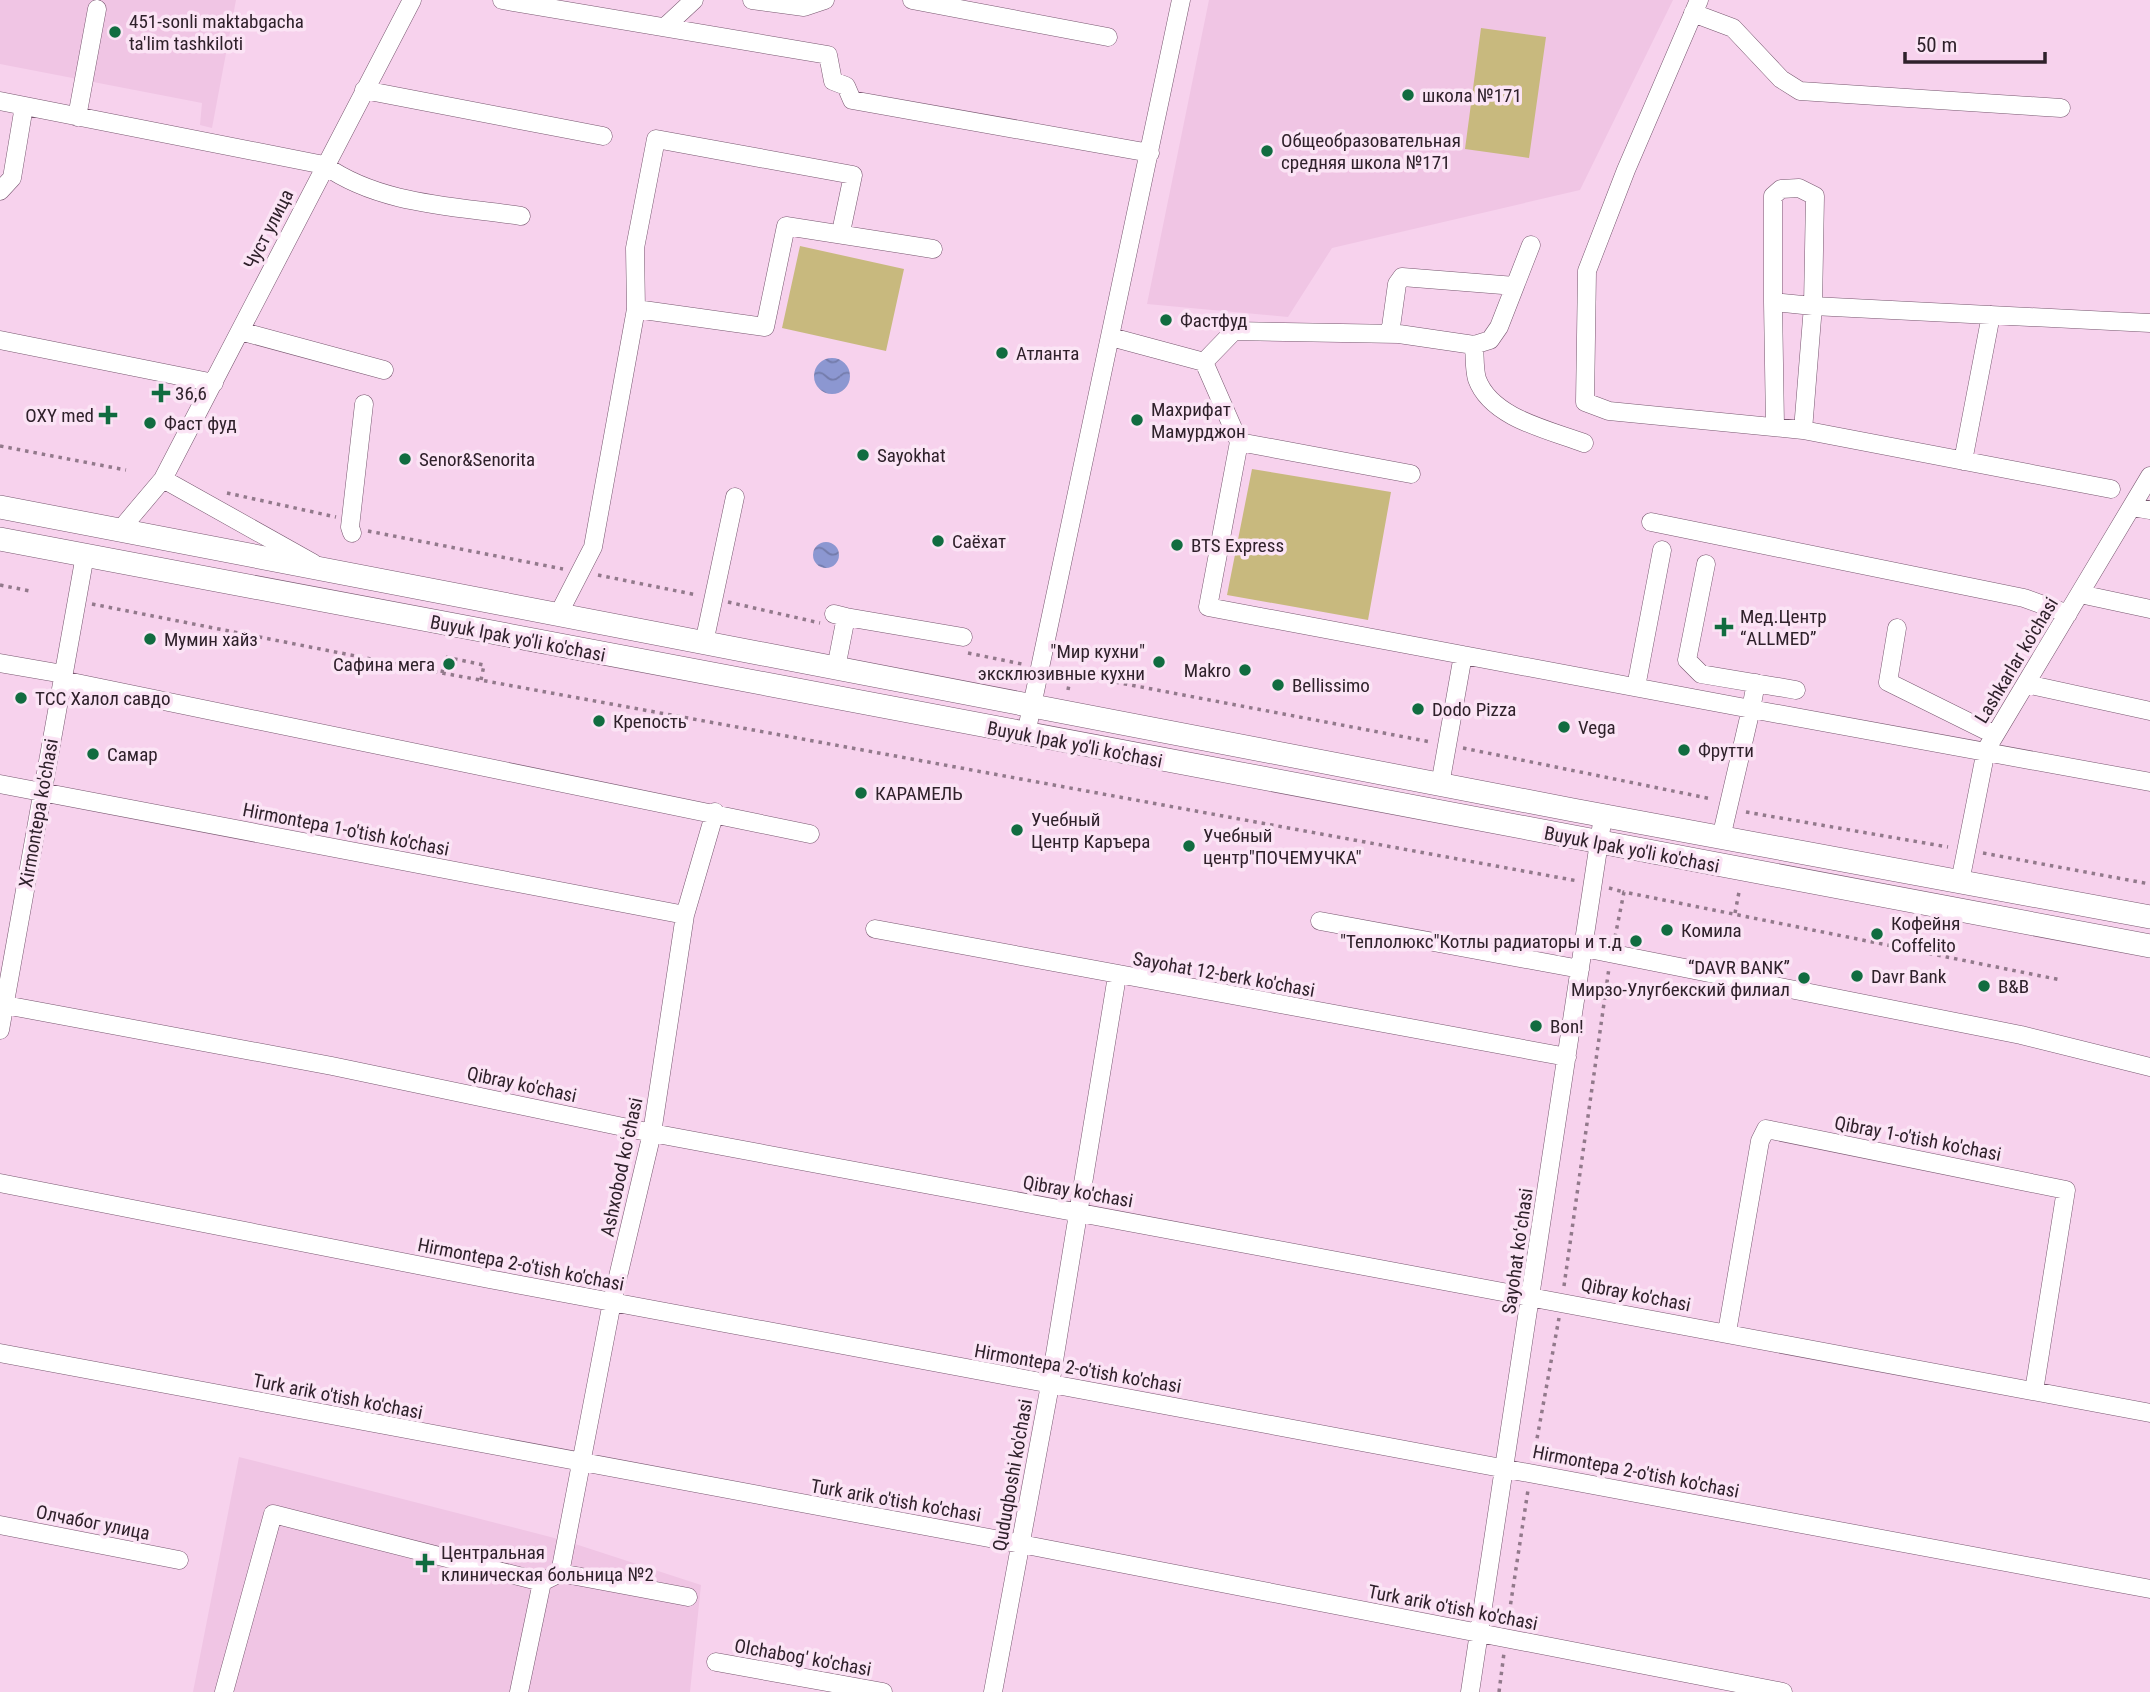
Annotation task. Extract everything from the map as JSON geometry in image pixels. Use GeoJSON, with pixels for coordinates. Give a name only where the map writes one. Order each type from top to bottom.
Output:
{"type":"FeatureCollection","features":[{"type":"Feature","properties":{"kind":"main road"},"geometry":{"type":"LineString","coordinates":[[0,507],[120,530]]}},
{"type":"Feature","properties":{"kind":"main road","name":"Xirmontepa ko'chasi"},"geometry":{"type":"LineString","coordinates":[[84,523],[85,555]]}},
{"type":"Feature","properties":{"kind":"main road"},"geometry":{"type":"LineString","coordinates":[[85,555],[120,530]]}},
{"type":"Feature","properties":{"kind":"main road","name":"Buyuk Ipak yo'li ko'chasi"},"geometry":{"type":"LineString","coordinates":[[120,530],[1440,785],[2150,917]]}},
{"type":"Feature","properties":{"kind":"main road","name":"Buyuk Ipak yo'li ko'chasi"},"geometry":{"type":"LineString","coordinates":[[0,539],[2150,946]]}},
{"type":"Feature","properties":{"kind":"street","name":"Чуст улица"},"geometry":{"type":"LineString","coordinates":[[120,530],[163,479],[412,0]]}},
{"type":"Feature","properties":{"kind":"street"},"geometry":{"type":"LineString","coordinates":[[502,0],[828,55],[833,81],[846,86],[852,100],[1150,153]]}},
{"type":"Feature","properties":{"kind":"street"},"geometry":{"type":"LineString","coordinates":[[666,26],[694,0]]}},
{"type":"Feature","properties":{"kind":"street"},"geometry":{"type":"LineString","coordinates":[[752,0],[804,7],[825,0]]}},
{"type":"Feature","properties":{"kind":"street"},"geometry":{"type":"LineString","coordinates":[[912,0],[1108,37]]}},
{"type":"Feature","properties":{"kind":"street"},"geometry":{"type":"LineString","coordinates":[[1026,734],[1181,0]]}},
{"type":"Feature","properties":{"kind":"street"},"geometry":{"type":"LineString","coordinates":[[2061,108],[1800,91],[1781,79],[1733,28],[1696,7],[1626,170],[1587,271],[1585,402],[1609,411],[1803,430],[2112,489]]}},
{"type":"Feature","properties":{"kind":"street"},"geometry":{"type":"LineString","coordinates":[[77,117],[97,9]]}},
{"type":"Feature","properties":{"kind":"street"},"geometry":{"type":"LineString","coordinates":[[364,90],[603,136]]}},
{"type":"Feature","properties":{"kind":"street"},"geometry":{"type":"LineString","coordinates":[[0,101],[324,165],[348,182],[385,195],[521,216]]}},
{"type":"Feature","properties":{"kind":"street"},"geometry":{"type":"LineString","coordinates":[[0,191],[12,178],[24,106]]}},
{"type":"Feature","properties":{"kind":"street"},"geometry":{"type":"LineString","coordinates":[[558,615],[593,547],[636,309],[635,248],[656,139],[853,175],[841,232]]}},
{"type":"Feature","properties":{"kind":"street"},"geometry":{"type":"LineString","coordinates":[[1775,426],[1773,196],[1781,189],[1799,188],[1815,197],[1812,306],[1803,430]]}},
{"type":"Feature","properties":{"kind":"street"},"geometry":{"type":"LineString","coordinates":[[636,309],[765,327],[786,226],[841,232],[933,249]]}},
{"type":"Feature","properties":{"kind":"street"},"geometry":{"type":"LineString","coordinates":[[1204,362],[1234,331],[1390,334],[1474,345],[1490,340],[1499,327],[1531,245]]}},
{"type":"Feature","properties":{"kind":"street"},"geometry":{"type":"LineString","coordinates":[[1390,334],[1397,284],[1402,277],[1515,286]]}},
{"type":"Feature","properties":{"kind":"street"},"geometry":{"type":"LineString","coordinates":[[1773,302],[2150,323]]}},
{"type":"Feature","properties":{"kind":"street"},"geometry":{"type":"LineString","coordinates":[[1963,461],[1991,315]]}},
{"type":"Feature","properties":{"kind":"street"},"geometry":{"type":"LineString","coordinates":[[240,331],[384,370]]}},
{"type":"Feature","properties":{"kind":"street"},"geometry":{"type":"LineString","coordinates":[[1111,337],[1204,362]]}},
{"type":"Feature","properties":{"kind":"street"},"geometry":{"type":"LineString","coordinates":[[0,340],[214,383]]}},
{"type":"Feature","properties":{"kind":"street"},"geometry":{"type":"LineString","coordinates":[[1474,345],[1476,377],[1486,397],[1509,412],[1584,443]]}},
{"type":"Feature","properties":{"kind":"street"},"geometry":{"type":"LineString","coordinates":[[1204,362],[1239,442],[1208,607],[1751,709],[1991,742],[2150,782]]}},
{"type":"Feature","properties":{"kind":"street"},"geometry":{"type":"LineString","coordinates":[[351,530],[364,404]]}},
{"type":"Feature","properties":{"kind":"street"},"geometry":{"type":"LineString","coordinates":[[1239,442],[1411,474]]}},
{"type":"Feature","properties":{"kind":"street","name":"Lashkarlar ko'chasi"},"geometry":{"type":"LineString","coordinates":[[1960,882],[1991,742],[2150,476]]}},
{"type":"Feature","properties":{"kind":"street"},"geometry":{"type":"LineString","coordinates":[[163,479],[326,570]]}},
{"type":"Feature","properties":{"kind":"street"},"geometry":{"type":"LineString","coordinates":[[704,643],[735,498]]}},
{"type":"Feature","properties":{"kind":"street"},"geometry":{"type":"LineString","coordinates":[[2132,507],[2150,510]]}},
{"type":"Feature","properties":{"kind":"street"},"geometry":{"type":"LineString","coordinates":[[1651,522],[2024,598],[2067,614]]}},
{"type":"Feature","properties":{"kind":"street"},"geometry":{"type":"LineString","coordinates":[[1636,687],[1662,550]]}},
{"type":"Feature","properties":{"kind":"street","name":"Xirmontepa ko'chasi"},"geometry":{"type":"LineString","coordinates":[[0,1030],[2,1005],[85,555]]}},
{"type":"Feature","properties":{"kind":"street"},"geometry":{"type":"LineString","coordinates":[[1706,564],[1687,660],[1701,674],[1796,690]]}},
{"type":"Feature","properties":{"kind":"street"},"geometry":{"type":"LineString","coordinates":[[2080,594],[2150,609]]}},
{"type":"Feature","properties":{"kind":"street"},"geometry":{"type":"LineString","coordinates":[[836,668],[841,620],[962,644]]}},
{"type":"Feature","properties":{"kind":"street"},"geometry":{"type":"LineString","coordinates":[[1897,628],[1888,682],[1991,742]]}},
{"type":"Feature","properties":{"kind":"street"},"geometry":{"type":"LineString","coordinates":[[1440,785],[1463,655]]}},
{"type":"Feature","properties":{"kind":"street"},"geometry":{"type":"LineString","coordinates":[[0,663],[810,834]]}},
{"type":"Feature","properties":{"kind":"street"},"geometry":{"type":"LineString","coordinates":[[1721,838],[1756,683]]}},
{"type":"Feature","properties":{"kind":"street"},"geometry":{"type":"LineString","coordinates":[[2026,684],[2150,711]]}},
{"type":"Feature","properties":{"kind":"street","name":"Hirmontepa 1-o'tish ko'chasi"},"geometry":{"type":"LineString","coordinates":[[0,784],[685,915]]}},
{"type":"Feature","properties":{"kind":"street","name":"Ashxobod koʻchasi"},"geometry":{"type":"LineString","coordinates":[[560,1573],[612,1302],[652,1133],[685,915],[715,812]]}},
{"type":"Feature","properties":{"kind":"street","name":"Sayohat koʻchasi"},"geometry":{"type":"LineString","coordinates":[[1470,1692],[1603,816]]}},
{"type":"Feature","properties":{"kind":"street"},"geometry":{"type":"LineString","coordinates":[[1320,921],[1580,969]]}},
{"type":"Feature","properties":{"kind":"street","name":"Sayohat 12-berk ko'chasi"},"geometry":{"type":"LineString","coordinates":[[875,929],[1117,976],[1567,1057]]}},
{"type":"Feature","properties":{"kind":"street"},"geometry":{"type":"LineString","coordinates":[[1584,948],[2021,1035],[2150,1067]]}},
{"type":"Feature","properties":{"kind":"street","name":"Quduqboshi ko'chasi"},"geometry":{"type":"LineString","coordinates":[[993,1692],[1050,1385],[1117,976]]}},
{"type":"Feature","properties":{"kind":"street","name":"Qibray ko'chasi"},"geometry":{"type":"LineString","coordinates":[[2,1005],[332,1066],[652,1133],[1532,1295],[2150,1413]]}},
{"type":"Feature","properties":{"kind":"street","name":"Qibray 1-o'tish ko'chasi"},"geometry":{"type":"LineString","coordinates":[[1727,1332],[1760,1141],[1766,1129],[2066,1190],[2034,1391]]}},
{"type":"Feature","properties":{"kind":"street","name":"Hirmontepa 2-o'tish ko'chasi"},"geometry":{"type":"LineString","coordinates":[[0,1183],[1050,1385],[1505,1467],[2150,1589]]}},
{"type":"Feature","properties":{"kind":"street","name":"Turk arik o'tish ko'chasi"},"geometry":{"type":"LineString","coordinates":[[0,1353],[581,1464],[1021,1544],[1783,1692]]}},
{"type":"Feature","properties":{"kind":"street"},"geometry":{"type":"LineString","coordinates":[[224,1692],[273,1514],[542,1582],[560,1573],[688,1597]]}},
{"type":"Feature","properties":{"kind":"street","name":"Олчабог улица"},"geometry":{"type":"LineString","coordinates":[[0,1525],[179,1560]]}},
{"type":"Feature","properties":{"kind":"street"},"geometry":{"type":"LineString","coordinates":[[519,1692],[542,1582]]}},
{"type":"Feature","properties":{"kind":"street","name":"Olchabog' ko'chasi"},"geometry":{"type":"LineString","coordinates":[[716,1662],[883,1692]]}},
{"type":"Feature","properties":{"kind":"path"},"geometry":{"type":"LineString","coordinates":[[0,446],[126,471]]}},
{"type":"Feature","properties":{"kind":"path"},"geometry":{"type":"LineString","coordinates":[[214,489],[336,517],[351,530],[713,599],[841,620]]}},
{"type":"Feature","properties":{"kind":"path"},"geometry":{"type":"LineString","coordinates":[[0,586],[30,591]]}},
{"type":"Feature","properties":{"kind":"path"},"geometry":{"type":"LineString","coordinates":[[76,601],[442,673],[860,747],[1593,884]]}},
{"type":"Feature","properties":{"kind":"path"},"geometry":{"type":"LineString","coordinates":[[962,644],[1040,668],[1708,797],[1729,808],[1754,813]]}},
{"type":"Feature","properties":{"kind":"path"},"geometry":{"type":"LineString","coordinates":[[442,673],[445,657],[484,665],[481,680]]}},
{"type":"Feature","properties":{"kind":"path"},"geometry":{"type":"LineString","coordinates":[[1068,690],[1071,674]]}},
{"type":"Feature","properties":{"kind":"path"},"geometry":{"type":"LineString","coordinates":[[1735,913],[1739,891]]}},
{"type":"Feature","properties":{"kind":"path"},"geometry":{"type":"LineString","coordinates":[[1499,1692],[1531,1472],[1562,1301],[1601,1004],[1624,892],[2061,980]]}},
{"type":"Feature","properties":{"kind":"shaded area","name":"451-sonli maktabgacha ta'lim tashkiloti"},"geometry":{"type":"Polygon","coordinates":[[[0,0],[236,0],[212,128],[200,125],[202,103],[0,64],[0,0]]]}},
{"type":"Feature","properties":{"kind":"shaded area","name":"школа №171"},"geometry":{"type":"Polygon","coordinates":[[[1209,0],[1673,0],[1580,190],[1332,248],[1288,317],[1147,304],[1209,0]]]}},
{"type":"Feature","properties":{"kind":"shaded area"},"geometry":{"type":"Polygon","coordinates":[[[1481,28],[1546,37],[1529,158],[1465,149],[1481,28]]]}},
{"type":"Feature","properties":{"kind":"shaded area"},"geometry":{"type":"Polygon","coordinates":[[[800,246],[904,269],[886,351],[782,328],[800,246]]]}},
{"type":"Feature","properties":{"kind":"shaded area"},"geometry":{"type":"Polygon","coordinates":[[[1252,469],[1391,492],[1368,620],[1227,595],[1252,469]]]}},
{"type":"Feature","properties":{"kind":"shaded area","name":"Центральная клиническая больница №2"},"geometry":{"type":"Polygon","coordinates":[[[239,1457],[566,1541],[701,1585],[690,1692],[193,1692],[239,1457]]]}},
{"type":"Feature","properties":{"kind":"water"},"geometry":{"type":"Polygon","coordinates":[[[832,358],[844,364],[850,376],[844,388],[832,394],[820,388],[814,376],[820,364],[832,358]]]}},
{"type":"Feature","properties":{"kind":"water"},"geometry":{"type":"Polygon","coordinates":[[[826,542],[835,546],[839,555],[835,564],[826,568],[817,564],[813,555],[817,546],[826,542]]]}},
{"type":"Feature","properties":{"kind":"place","name":"451-sonli maktabgacha ta'lim tashkiloti"},"geometry":{"type":"Point","coordinates":[115,32]}},
{"type":"Feature","properties":{"kind":"place","name":"школа №171"},"geometry":{"type":"Point","coordinates":[1408,95]}},
{"type":"Feature","properties":{"kind":"place","name":"Общеобразовательная средняя школа №171"},"geometry":{"type":"Point","coordinates":[1267,151]}},
{"type":"Feature","properties":{"kind":"place","name":"Фастфуд"},"geometry":{"type":"Point","coordinates":[1166,320]}},
{"type":"Feature","properties":{"kind":"place","name":"Атланта"},"geometry":{"type":"Point","coordinates":[1002,353]}},
{"type":"Feature","properties":{"kind":"place","name":"36,6"},"geometry":{"type":"Point","coordinates":[161,393]}},
{"type":"Feature","properties":{"kind":"place","name":"OXY med"},"geometry":{"type":"Point","coordinates":[108,415]}},
{"type":"Feature","properties":{"kind":"place","name":"Махрифат Мамурджон"},"geometry":{"type":"Point","coordinates":[1137,420]}},
{"type":"Feature","properties":{"kind":"place","name":"Фаст фуд"},"geometry":{"type":"Point","coordinates":[150,423]}},
{"type":"Feature","properties":{"kind":"place","name":"Sayokhat"},"geometry":{"type":"Point","coordinates":[863,455]}},
{"type":"Feature","properties":{"kind":"place","name":"Senor&Senorita"},"geometry":{"type":"Point","coordinates":[405,459]}},
{"type":"Feature","properties":{"kind":"place","name":"Саёхат"},"geometry":{"type":"Point","coordinates":[938,541]}},
{"type":"Feature","properties":{"kind":"place","name":"BTS Express"},"geometry":{"type":"Point","coordinates":[1177,545]}},
{"type":"Feature","properties":{"kind":"place","name":"Мед.Центр “ALLMED”"},"geometry":{"type":"Point","coordinates":[1724,627]}},
{"type":"Feature","properties":{"kind":"place","name":"Мумин хайз"},"geometry":{"type":"Point","coordinates":[150,639]}},
{"type":"Feature","properties":{"kind":"place","name":"\"Мир кухни\" эксклюзивные кухни"},"geometry":{"type":"Point","coordinates":[1159,662]}},
{"type":"Feature","properties":{"kind":"place","name":"Сафина мега"},"geometry":{"type":"Point","coordinates":[449,664]}},
{"type":"Feature","properties":{"kind":"place","name":"Makro"},"geometry":{"type":"Point","coordinates":[1245,670]}},
{"type":"Feature","properties":{"kind":"place","name":"Bellissimo"},"geometry":{"type":"Point","coordinates":[1278,685]}},
{"type":"Feature","properties":{"kind":"place","name":"ТСС Халол савдо"},"geometry":{"type":"Point","coordinates":[21,698]}},
{"type":"Feature","properties":{"kind":"place","name":"Dodo Pizza"},"geometry":{"type":"Point","coordinates":[1418,709]}},
{"type":"Feature","properties":{"kind":"place","name":"Крепость"},"geometry":{"type":"Point","coordinates":[599,721]}},
{"type":"Feature","properties":{"kind":"place","name":"Vega"},"geometry":{"type":"Point","coordinates":[1564,727]}},
{"type":"Feature","properties":{"kind":"place","name":"Фрутти"},"geometry":{"type":"Point","coordinates":[1684,750]}},
{"type":"Feature","properties":{"kind":"place","name":"Самар"},"geometry":{"type":"Point","coordinates":[93,754]}},
{"type":"Feature","properties":{"kind":"place","name":"КАРАМЕЛЬ"},"geometry":{"type":"Point","coordinates":[861,793]}},
{"type":"Feature","properties":{"kind":"place","name":"Учебный Центр Каръера"},"geometry":{"type":"Point","coordinates":[1017,830]}},
{"type":"Feature","properties":{"kind":"place","name":"Учебный центр\"ПОЧЕМУЧКА\""},"geometry":{"type":"Point","coordinates":[1189,846]}},
{"type":"Feature","properties":{"kind":"place","name":"Комила"},"geometry":{"type":"Point","coordinates":[1667,930]}},
{"type":"Feature","properties":{"kind":"place","name":"Кофейня Coffelito"},"geometry":{"type":"Point","coordinates":[1877,934]}},
{"type":"Feature","properties":{"kind":"place","name":"\"Теплолюкс\"Котлы радиаторы и т.д"},"geometry":{"type":"Point","coordinates":[1636,941]}},
{"type":"Feature","properties":{"kind":"place","name":"Davr Bank"},"geometry":{"type":"Point","coordinates":[1857,976]}},
{"type":"Feature","properties":{"kind":"place","name":"“DAVR BANK” Мирзо-Улугбекский филиал"},"geometry":{"type":"Point","coordinates":[1804,978]}},
{"type":"Feature","properties":{"kind":"place","name":"B&B"},"geometry":{"type":"Point","coordinates":[1984,986]}},
{"type":"Feature","properties":{"kind":"place","name":"Bon!"},"geometry":{"type":"Point","coordinates":[1536,1026]}},
{"type":"Feature","properties":{"kind":"place","name":"Центральная клиническая больница №2"},"geometry":{"type":"Point","coordinates":[425,1563]}}]}
